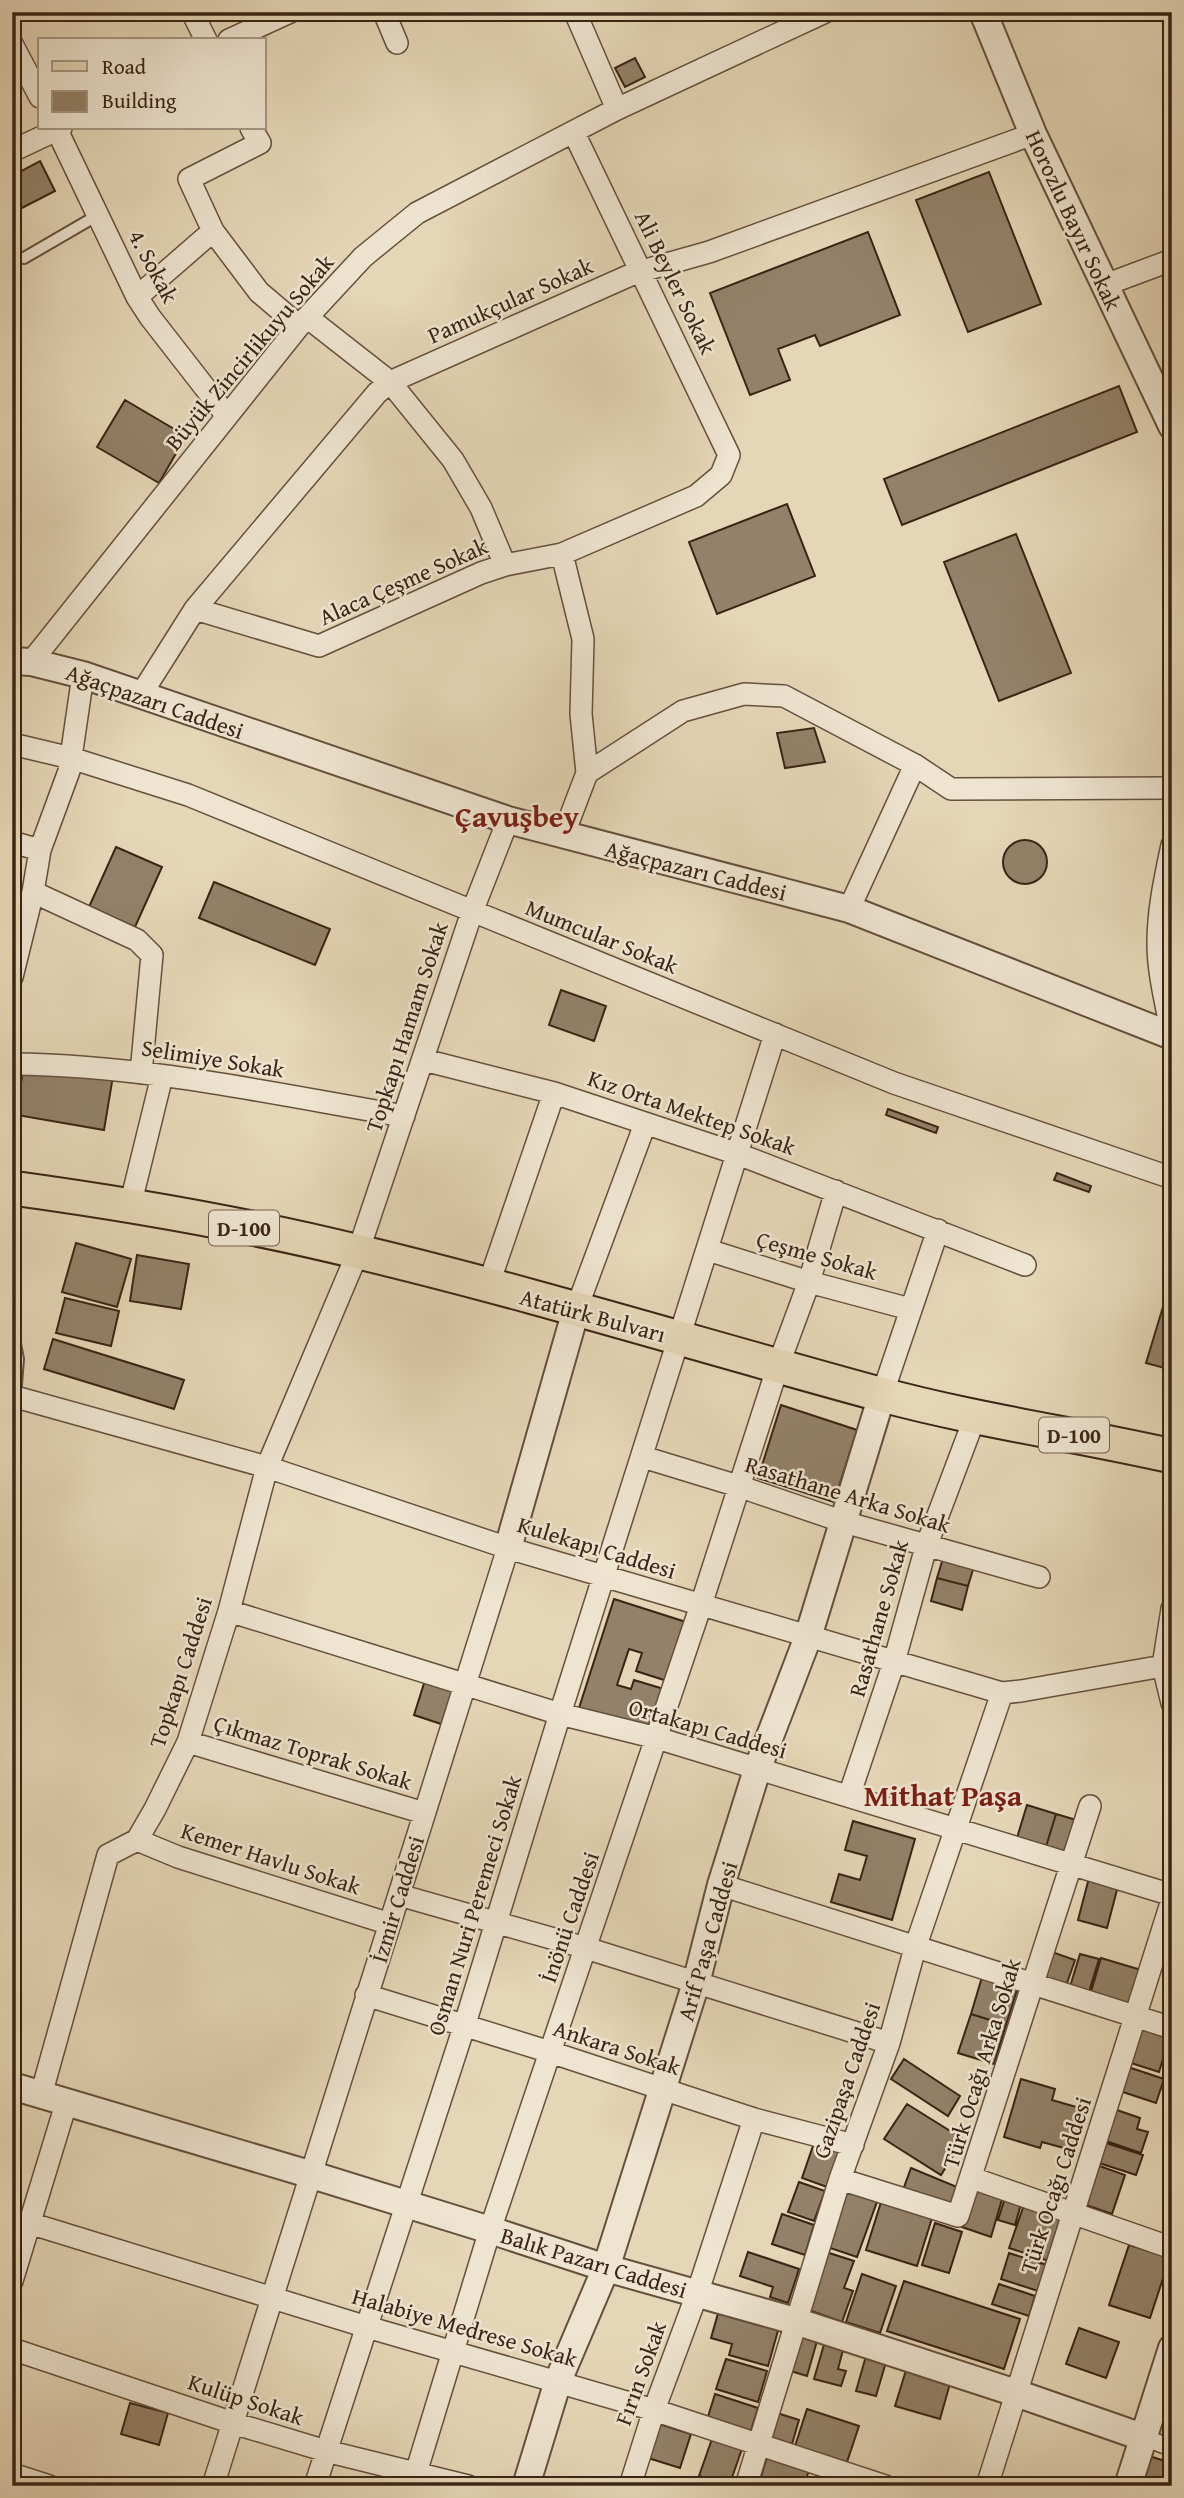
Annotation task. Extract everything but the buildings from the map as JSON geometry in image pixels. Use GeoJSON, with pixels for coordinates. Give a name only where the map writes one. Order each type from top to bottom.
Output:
{"type":"FeatureCollection","features":[{"type":"Feature","properties":{"kind":"main road","name":"Atatürk Bulvarı"},"geometry":{"type":"LineString","coordinates":[[12,1188],[130,1206],[358,1252],[882,1395],[1172,1456]]}},
{"type":"Feature","properties":{"kind":"street"},"geometry":{"type":"LineString","coordinates":[[192,12],[205,38]]}},
{"type":"Feature","properties":{"kind":"street"},"geometry":{"type":"LineString","coordinates":[[233,38],[290,12]]}},
{"type":"Feature","properties":{"kind":"street"},"geometry":{"type":"LineString","coordinates":[[384,12],[397,43]]}},
{"type":"Feature","properties":{"kind":"street"},"geometry":{"type":"LineString","coordinates":[[575,12],[617,109]]}},
{"type":"Feature","properties":{"kind":"street","name":"Büyük Zincirlikuyu Sokak"},"geometry":{"type":"LineString","coordinates":[[22,662],[303,321],[363,257],[417,213],[617,109],[825,12]]}},
{"type":"Feature","properties":{"kind":"street","name":"Horozlu Bayır Sokak"},"geometry":{"type":"LineString","coordinates":[[983,12],[1032,134],[1105,285],[1165,395],[1172,426]]}},
{"type":"Feature","properties":{"kind":"street"},"geometry":{"type":"LineString","coordinates":[[12,44],[38,93]]}},
{"type":"Feature","properties":{"kind":"street"},"geometry":{"type":"LineString","coordinates":[[12,151],[54,130]]}},
{"type":"Feature","properties":{"kind":"street","name":"4. Sokak"},"geometry":{"type":"LineString","coordinates":[[59,130],[137,297],[227,416]]}},
{"type":"Feature","properties":{"kind":"street"},"geometry":{"type":"LineString","coordinates":[[252,130],[260,143],[189,179],[213,231],[259,292],[390,382],[453,460],[481,508],[505,565]]}},
{"type":"Feature","properties":{"kind":"street","name":"Ali Beyler Sokak"},"geometry":{"type":"LineString","coordinates":[[574,133],[643,270],[729,455]]}},
{"type":"Feature","properties":{"kind":"street","name":"Pamukçular Sokak"},"geometry":{"type":"LineString","coordinates":[[140,696],[195,609],[377,393],[390,382],[643,270],[709,252],[1032,134]]}},
{"type":"Feature","properties":{"kind":"street"},"geometry":{"type":"LineString","coordinates":[[137,297],[213,231]]}},
{"type":"Feature","properties":{"kind":"street"},"geometry":{"type":"LineString","coordinates":[[1105,285],[1172,260]]}},
{"type":"Feature","properties":{"kind":"street","name":"Alaca Çeşme Sokak"},"geometry":{"type":"LineString","coordinates":[[195,609],[319,646],[481,573],[505,565],[562,554],[696,495],[721,475],[729,455]]}},
{"type":"Feature","properties":{"kind":"street"},"geometry":{"type":"LineString","coordinates":[[562,554],[583,639],[581,714],[587,773],[562,836]]}},
{"type":"Feature","properties":{"kind":"street","name":"Ağaçpazarı Caddesi"},"geometry":{"type":"LineString","coordinates":[[22,662],[83,675],[508,820],[849,909],[1172,1036]]}},
{"type":"Feature","properties":{"kind":"street"},"geometry":{"type":"LineString","coordinates":[[12,977],[33,892],[40,850],[69,771],[83,675]]}},
{"type":"Feature","properties":{"kind":"street"},"geometry":{"type":"LineString","coordinates":[[587,773],[682,710],[744,694],[784,696],[915,765],[951,789],[1172,788]]}},
{"type":"Feature","properties":{"kind":"street","name":"Mumcular Sokak"},"geometry":{"type":"LineString","coordinates":[[12,744],[71,758],[188,795],[894,1083],[1172,1178]]}},
{"type":"Feature","properties":{"kind":"street"},"geometry":{"type":"LineString","coordinates":[[849,909],[915,765]]}},
{"type":"Feature","properties":{"kind":"street","name":"Topkapı Hamam Sokak"},"geometry":{"type":"LineString","coordinates":[[358,1252],[472,912],[508,820]]}},
{"type":"Feature","properties":{"kind":"street"},"geometry":{"type":"LineString","coordinates":[[12,842],[40,850]]}},
{"type":"Feature","properties":{"kind":"street"},"geometry":{"type":"LineString","coordinates":[[1172,845],[1161,900],[1158,944],[1172,1036]]}},
{"type":"Feature","properties":{"kind":"street"},"geometry":{"type":"LineString","coordinates":[[33,892],[137,940],[152,955],[141,1073]]}},
{"type":"Feature","properties":{"kind":"street","name":"Osman Nuri Peremeci Sokak"},"geometry":{"type":"LineString","coordinates":[[315,2486],[464,2026],[775,1034]]}},
{"type":"Feature","properties":{"kind":"street","name":"Kız Orta Mektep Sokak"},"geometry":{"type":"LineString","coordinates":[[424,1060],[554,1093],[738,1154],[1026,1265]]}},
{"type":"Feature","properties":{"kind":"street","name":"Selimiye Sokak"},"geometry":{"type":"LineString","coordinates":[[12,1064],[72,1065],[141,1073],[404,1116]]}},
{"type":"Feature","properties":{"kind":"street"},"geometry":{"type":"LineString","coordinates":[[130,1206],[162,1076]]}},
{"type":"Feature","properties":{"kind":"street"},"geometry":{"type":"LineString","coordinates":[[488,1286],[554,1093]]}},
{"type":"Feature","properties":{"kind":"street"},"geometry":{"type":"LineString","coordinates":[[576,1310],[645,1124]]}},
{"type":"Feature","properties":{"kind":"street","name":"İnönü Caddesi"},"geometry":{"type":"LineString","coordinates":[[414,2479],[491,2230],[701,1605],[778,1366],[809,1282],[836,1191]]}},
{"type":"Feature","properties":{"kind":"street"},"geometry":{"type":"LineString","coordinates":[[882,1395],[938,1230]]}},
{"type":"Feature","properties":{"kind":"street","name":"Çeşme Sokak"},"geometry":{"type":"LineString","coordinates":[[708,1250],[809,1282],[910,1309]]}},
{"type":"Feature","properties":{"kind":"street","name":"Topkapı Caddesi"},"geometry":{"type":"LineString","coordinates":[[41,2095],[108,1855],[137,1840],[155,1810],[188,1742],[229,1611],[267,1467],[358,1252]]}},
{"type":"Feature","properties":{"kind":"street","name":"İzmir Caddesi"},"geometry":{"type":"LineString","coordinates":[[213,2486],[508,1548],[576,1310]]}},
{"type":"Feature","properties":{"kind":"street","name":"Arif Paşa Caddesi"},"geometry":{"type":"LineString","coordinates":[[526,2486],[558,2381],[606,2269],[664,2089],[696,1983],[721,1885],[757,1770],[808,1637],[882,1395]]}},
{"type":"Feature","properties":{"kind":"street","name":"Kulekapı Caddesi"},"geometry":{"type":"LineString","coordinates":[[13,1400],[267,1467],[508,1548],[1002,1693],[1167,1664]]}},
{"type":"Feature","properties":{"kind":"street","name":"Rasathane Sokak"},"geometry":{"type":"LineString","coordinates":[[849,1796],[894,1662],[926,1546],[975,1416]]}},
{"type":"Feature","properties":{"kind":"street","name":"Rasathane Arka Sokak"},"geometry":{"type":"LineString","coordinates":[[643,1458],[738,1486],[844,1522],[1039,1577]]}},
{"type":"Feature","properties":{"kind":"street"},"geometry":{"type":"LineString","coordinates":[[1172,1609],[1167,1664],[1172,1703]]}},
{"type":"Feature","properties":{"kind":"street","name":"Ortakapı Caddesi"},"geometry":{"type":"LineString","coordinates":[[229,1611],[560,1714],[656,1738],[1072,1863],[1172,1897]]}},
{"type":"Feature","properties":{"kind":"street","name":"Gazipaşa Caddesi"},"geometry":{"type":"LineString","coordinates":[[746,2486],[840,2179],[889,2043],[915,1948],[1002,1693]]}},
{"type":"Feature","properties":{"kind":"street","name":"Çıkmaz Toprak Sokak"},"geometry":{"type":"LineString","coordinates":[[188,1742],[424,1813]]}},
{"type":"Feature","properties":{"kind":"street","name":"Türk Ocağı Arka Sokak"},"geometry":{"type":"LineString","coordinates":[[840,2179],[958,2216],[1090,1806]]}},
{"type":"Feature","properties":{"kind":"street","name":"Kemer Havlu Sokak"},"geometry":{"type":"LineString","coordinates":[[137,1840],[178,1857],[390,1924]]}},
{"type":"Feature","properties":{"kind":"street"},"geometry":{"type":"LineString","coordinates":[[721,1885],[1172,2028]]}},
{"type":"Feature","properties":{"kind":"street"},"geometry":{"type":"LineString","coordinates":[[399,1895],[586,1948],[889,2043]]}},
{"type":"Feature","properties":{"kind":"street","name":"Türk Ocağı Caddesi"},"geometry":{"type":"LineString","coordinates":[[987,2486],[1172,1897]]}},
{"type":"Feature","properties":{"kind":"street","name":"Ankara Sokak"},"geometry":{"type":"LineString","coordinates":[[366,1995],[754,2119],[853,2145]]}},
{"type":"Feature","properties":{"kind":"street","name":"Balık Pazarı Caddesi"},"geometry":{"type":"LineString","coordinates":[[12,2087],[309,2174],[491,2230],[606,2269],[795,2321],[1016,2393],[1172,2448]]}},
{"type":"Feature","properties":{"kind":"street"},"geometry":{"type":"LineString","coordinates":[[12,2281],[66,2104]]}},
{"type":"Feature","properties":{"kind":"street","name":"Fırın Sokak"},"geometry":{"type":"LineString","coordinates":[[629,2486],[697,2294],[754,2119]]}},
{"type":"Feature","properties":{"kind":"street"},"geometry":{"type":"LineString","coordinates":[[972,2178],[1172,2248]]}},
{"type":"Feature","properties":{"kind":"street","name":"Halabiye Medrese Sokak"},"geometry":{"type":"LineString","coordinates":[[29,2223],[368,2327],[654,2410],[885,2486]]}},
{"type":"Feature","properties":{"kind":"street"},"geometry":{"type":"LineString","coordinates":[[1128,2486],[1172,2348]]}},
{"type":"Feature","properties":{"kind":"street","name":"Kulüp Sokak"},"geometry":{"type":"LineString","coordinates":[[12,2349],[233,2423],[414,2479],[468,2486]]}},
{"type":"Feature","properties":{"kind":"street"},"geometry":{"type":"LineString","coordinates":[[12,2474],[49,2486]]}},
{"type":"Feature","properties":{"kind":"lane"},"geometry":{"type":"LineString","coordinates":[[24,258],[98,215]]}},
{"type":"Feature","properties":{"kind":"lane"},"geometry":{"type":"LineString","coordinates":[[12,1329],[18,1359],[13,1400]]}},
{"type":"Feature","properties":{"kind":"district","name":"Çavuşbey"},"geometry":{"type":"Point","coordinates":[517,816]}},
{"type":"Feature","properties":{"kind":"district","name":"Mithat Paşa"},"geometry":{"type":"Point","coordinates":[943,1795]}}]}
